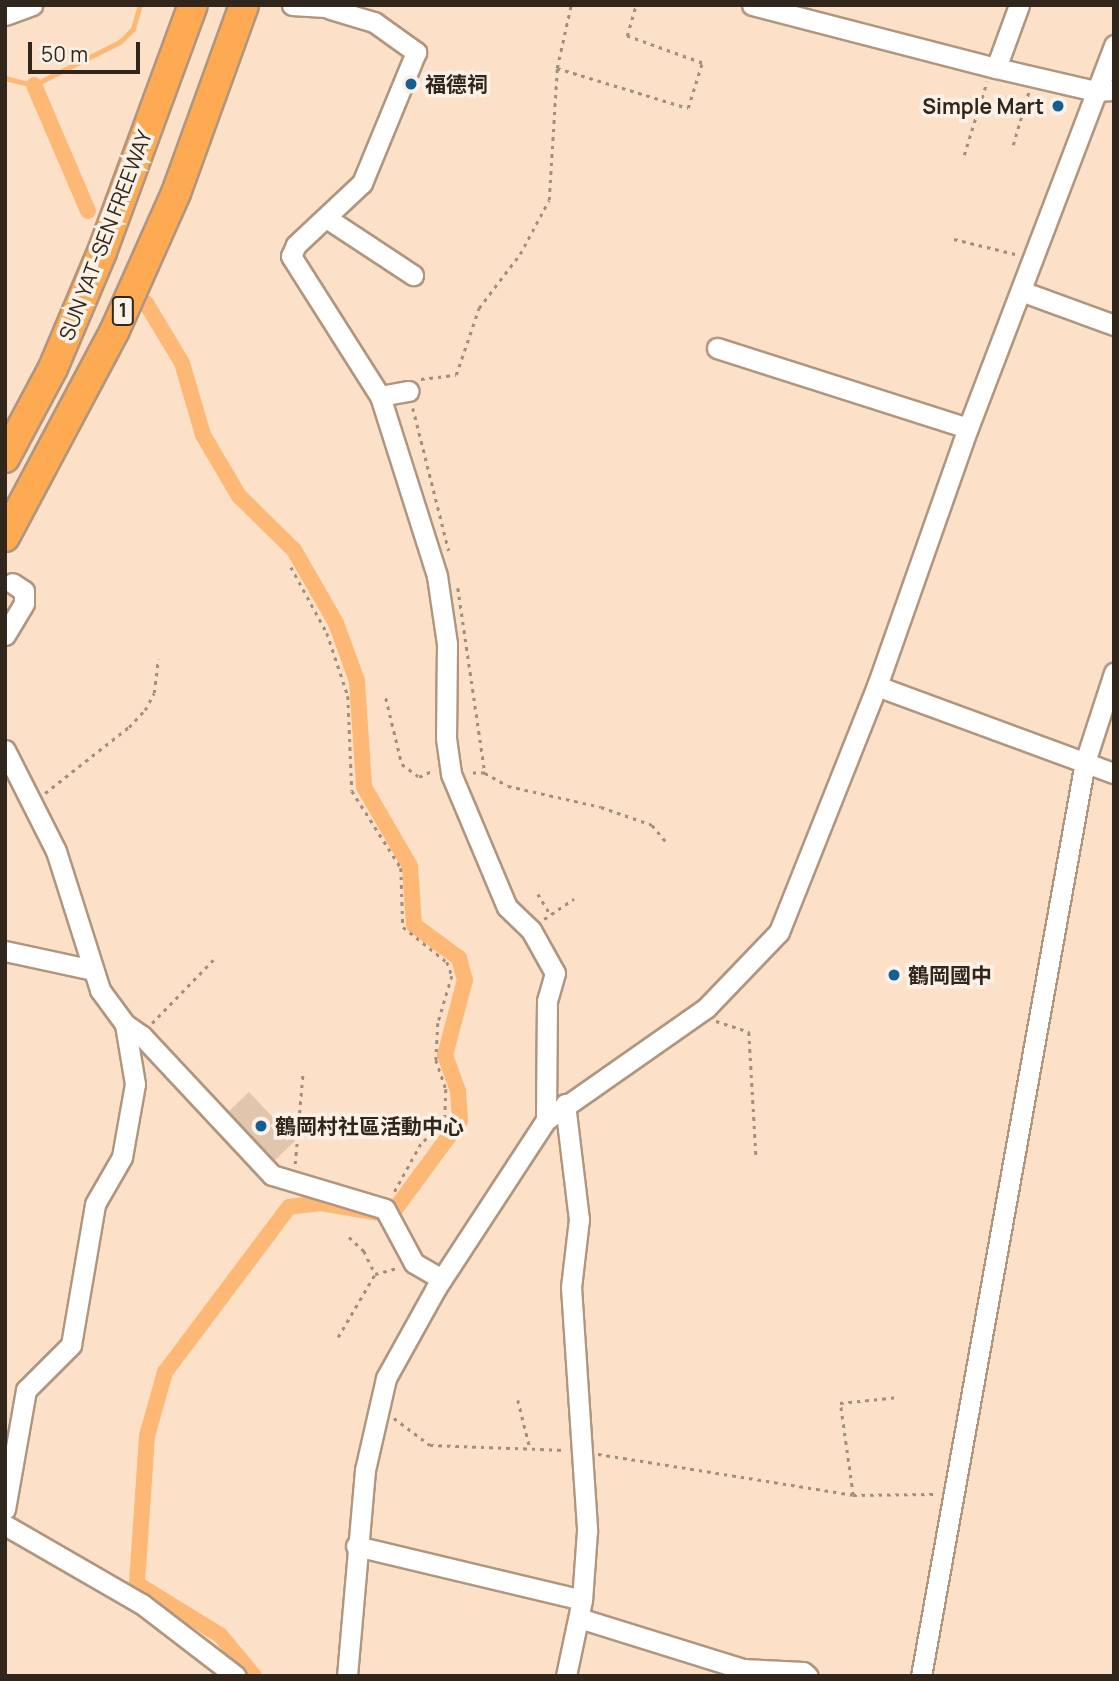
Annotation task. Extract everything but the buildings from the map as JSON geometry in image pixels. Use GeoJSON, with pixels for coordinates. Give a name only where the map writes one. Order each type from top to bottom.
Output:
{"type":"FeatureCollection","features":[{"type":"Feature","properties":{"kind":"highway","name":"SUN YAT-SEN FREEWAY"},"geometry":{"type":"LineString","coordinates":[[5,458],[53,368],[86,291],[193,5]]}},
{"type":"Feature","properties":{"kind":"highway","name":"SUN YAT-SEN FREEWAY"},"geometry":{"type":"LineString","coordinates":[[5,537],[115,330],[176,193],[244,5]]}},
{"type":"Feature","properties":{"kind":"street"},"geometry":{"type":"LineString","coordinates":[[5,15],[31,5]]}},
{"type":"Feature","properties":{"kind":"street"},"geometry":{"type":"LineString","coordinates":[[292,5],[330,9],[374,22],[416,52],[362,183],[328,219],[296,245],[291,256],[380,396],[437,576],[447,645],[450,769],[507,907],[531,930],[555,973],[547,1001],[546,1120]]}},
{"type":"Feature","properties":{"kind":"street"},"geometry":{"type":"LineString","coordinates":[[330,9],[362,5]]}},
{"type":"Feature","properties":{"kind":"street"},"geometry":{"type":"LineString","coordinates":[[752,5],[994,67],[1105,90]]}},
{"type":"Feature","properties":{"kind":"street"},"geometry":{"type":"LineString","coordinates":[[994,67],[1019,5]]}},
{"type":"Feature","properties":{"kind":"street"},"geometry":{"type":"LineString","coordinates":[[347,1676],[356,1546],[377,1407],[386,1378],[442,1279],[546,1120],[565,1104],[706,1008],[779,932],[877,686],[968,428],[1033,259],[1105,90],[1114,45]]}},
{"type":"Feature","properties":{"kind":"street"},"geometry":{"type":"LineString","coordinates":[[328,219],[413,275]]}},
{"type":"Feature","properties":{"kind":"street"},"geometry":{"type":"LineString","coordinates":[[1021,291],[1114,325]]}},
{"type":"Feature","properties":{"kind":"street"},"geometry":{"type":"LineString","coordinates":[[717,348],[968,428]]}},
{"type":"Feature","properties":{"kind":"street"},"geometry":{"type":"LineString","coordinates":[[380,396],[409,391]]}},
{"type":"Feature","properties":{"kind":"street"},"geometry":{"type":"LineString","coordinates":[[5,635],[24,603],[24,591],[12,583]]}},
{"type":"Feature","properties":{"kind":"street"},"geometry":{"type":"LineString","coordinates":[[877,686],[1114,773]]}},
{"type":"Feature","properties":{"kind":"street"},"geometry":{"type":"LineString","coordinates":[[920,1676],[1085,762],[1111,686]]}},
{"type":"Feature","properties":{"kind":"street"},"geometry":{"type":"LineString","coordinates":[[5,750],[34,802],[56,851],[100,990],[125,1024],[142,1035],[272,1175],[385,1209],[414,1263],[442,1279]]}},
{"type":"Feature","properties":{"kind":"street"},"geometry":{"type":"LineString","coordinates":[[5,951],[93,970]]}},
{"type":"Feature","properties":{"kind":"street"},"geometry":{"type":"LineString","coordinates":[[5,1509],[26,1390],[71,1345],[94,1203],[122,1157],[135,1084],[125,1024]]}},
{"type":"Feature","properties":{"kind":"street"},"geometry":{"type":"LineString","coordinates":[[565,1104],[579,1219],[571,1287],[587,1531],[580,1609],[566,1676]]}},
{"type":"Feature","properties":{"kind":"street"},"geometry":{"type":"LineString","coordinates":[[5,1525],[142,1604],[236,1676]]}},
{"type":"Feature","properties":{"kind":"street"},"geometry":{"type":"LineString","coordinates":[[356,1546],[580,1609],[743,1669],[803,1672],[808,1676]]}},
{"type":"Feature","properties":{"kind":"path"},"geometry":{"type":"LineString","coordinates":[[450,558],[409,391],[423,376],[456,375],[479,308],[520,254],[549,200],[557,68],[571,5]]}},
{"type":"Feature","properties":{"kind":"path"},"geometry":{"type":"LineString","coordinates":[[557,68],[688,108],[702,63],[627,36],[636,5]]}},
{"type":"Feature","properties":{"kind":"path"},"geometry":{"type":"LineString","coordinates":[[964,155],[994,67]]}},
{"type":"Feature","properties":{"kind":"path"},"geometry":{"type":"LineString","coordinates":[[1013,145],[1034,76]]}},
{"type":"Feature","properties":{"kind":"path"},"geometry":{"type":"LineString","coordinates":[[954,239],[1033,259]]}},
{"type":"Feature","properties":{"kind":"path"},"geometry":{"type":"LineString","coordinates":[[291,567],[327,633],[348,696],[352,791],[401,867],[403,927],[447,962],[452,976],[438,1023],[436,1060],[446,1089],[446,1121],[421,1144],[385,1209]]}},
{"type":"Feature","properties":{"kind":"path"},"geometry":{"type":"LineString","coordinates":[[456,584],[485,773]]}},
{"type":"Feature","properties":{"kind":"path"},"geometry":{"type":"LineString","coordinates":[[34,802],[130,727],[145,710],[154,692],[158,659]]}},
{"type":"Feature","properties":{"kind":"path"},"geometry":{"type":"LineString","coordinates":[[386,698],[408,772],[419,776],[450,769],[485,773],[508,786],[601,807],[652,825],[668,844]]}},
{"type":"Feature","properties":{"kind":"path"},"geometry":{"type":"LineString","coordinates":[[538,894],[550,914]]}},
{"type":"Feature","properties":{"kind":"path"},"geometry":{"type":"LineString","coordinates":[[531,930],[550,914],[574,900]]}},
{"type":"Feature","properties":{"kind":"path"},"geometry":{"type":"LineString","coordinates":[[142,1035],[165,1004],[213,960]]}},
{"type":"Feature","properties":{"kind":"path"},"geometry":{"type":"LineString","coordinates":[[706,1008],[713,1021],[749,1032],[756,1155]]}},
{"type":"Feature","properties":{"kind":"path"},"geometry":{"type":"LineString","coordinates":[[288,1180],[299,1153],[303,1071]]}},
{"type":"Feature","properties":{"kind":"path"},"geometry":{"type":"LineString","coordinates":[[349,1237],[364,1251],[375,1274]]}},
{"type":"Feature","properties":{"kind":"path"},"geometry":{"type":"LineString","coordinates":[[338,1337],[375,1274],[414,1263]]}},
{"type":"Feature","properties":{"kind":"path"},"geometry":{"type":"LineString","coordinates":[[853,1495],[840,1403],[899,1397]]}},
{"type":"Feature","properties":{"kind":"path"},"geometry":{"type":"LineString","coordinates":[[518,1400],[530,1448]]}},
{"type":"Feature","properties":{"kind":"path"},"geometry":{"type":"LineString","coordinates":[[377,1407],[430,1445],[580,1451],[853,1495],[954,1494]]}},
{"type":"Feature","properties":{"kind":"waterway"},"geometry":{"type":"LineString","coordinates":[[5,78],[34,85],[120,42],[133,29],[140,5]]}},
{"type":"Feature","properties":{"kind":"waterway"},"geometry":{"type":"LineString","coordinates":[[34,85],[88,211]]}},
{"type":"Feature","properties":{"kind":"waterway"},"geometry":{"type":"LineString","coordinates":[[146,303],[182,363],[203,435],[239,496],[294,550],[336,623],[357,681],[364,787],[410,866],[414,925],[459,958],[465,980],[445,1055],[458,1091],[460,1121],[391,1215],[321,1203],[289,1207],[165,1372],[147,1436],[137,1584],[220,1635],[254,1676]]}},
{"type":"Feature","properties":{"kind":"place","name":"福德祠"},"geometry":{"type":"Point","coordinates":[411,84]}},
{"type":"Feature","properties":{"kind":"place","name":"Simple Mart"},"geometry":{"type":"Point","coordinates":[1058,106]}},
{"type":"Feature","properties":{"kind":"place","name":"鶴岡國中"},"geometry":{"type":"Point","coordinates":[894,975]}},
{"type":"Feature","properties":{"kind":"place","name":"鶴岡村社區活動中心"},"geometry":{"type":"Point","coordinates":[261,1126]}}]}
